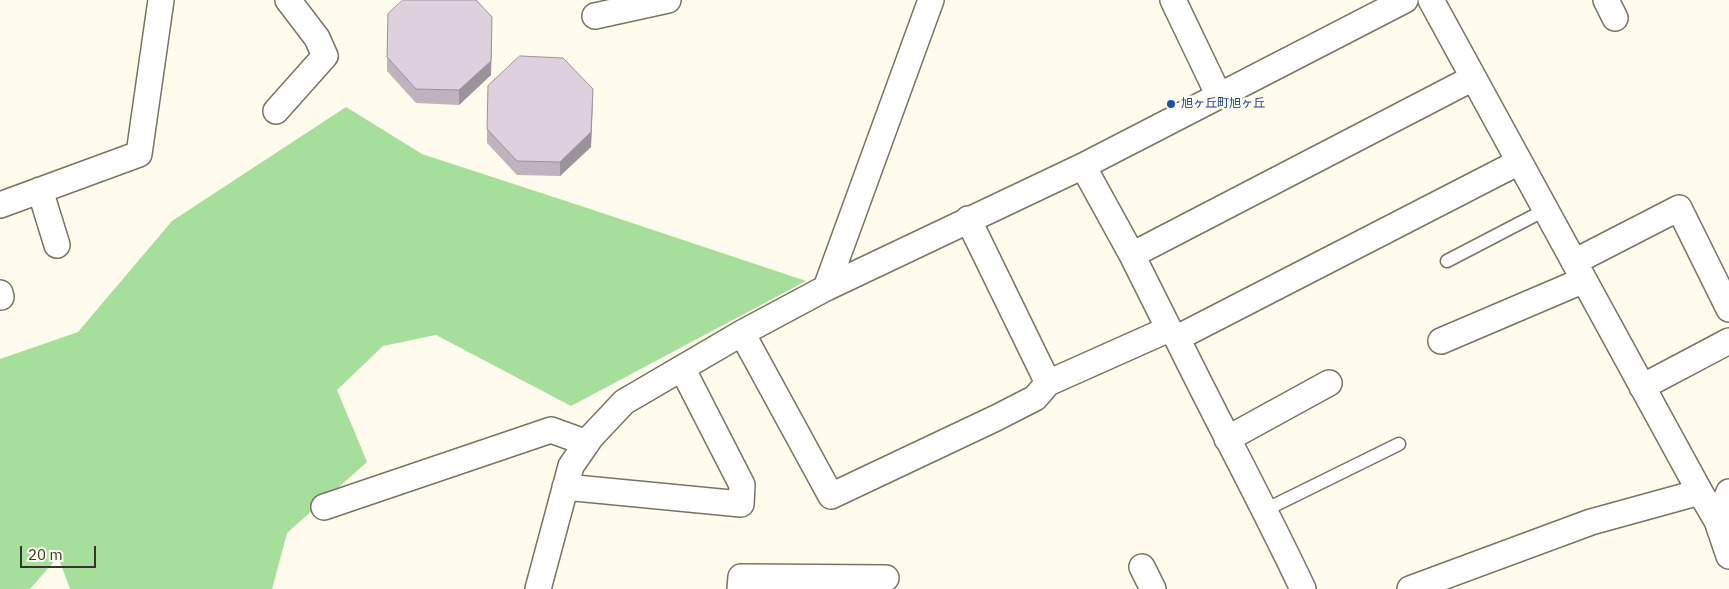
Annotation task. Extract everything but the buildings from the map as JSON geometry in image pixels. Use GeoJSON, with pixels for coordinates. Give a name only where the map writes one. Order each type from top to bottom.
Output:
{"type":"FeatureCollection","features":[{"type":"Feature","properties":{"kind":"street"},"geometry":{"type":"LineString","coordinates":[[0,205],[139,154],[161,0]]}},
{"type":"Feature","properties":{"kind":"street"},"geometry":{"type":"LineString","coordinates":[[276,111],[325,56],[318,38],[288,0]]}},
{"type":"Feature","properties":{"kind":"street"},"geometry":{"type":"LineString","coordinates":[[595,16],[668,0]]}},
{"type":"Feature","properties":{"kind":"street"},"geometry":{"type":"LineString","coordinates":[[826,288],[931,0]]}},
{"type":"Feature","properties":{"kind":"street"},"geometry":{"type":"LineString","coordinates":[[1173,0],[1219,96]]}},
{"type":"Feature","properties":{"kind":"street"},"geometry":{"type":"LineString","coordinates":[[538,589],[571,466],[587,443],[624,402],[742,333],[826,288],[1083,166],[1405,0]]}},
{"type":"Feature","properties":{"kind":"street"},"geometry":{"type":"LineString","coordinates":[[1430,0],[1717,521],[1729,556]]}},
{"type":"Feature","properties":{"kind":"street"},"geometry":{"type":"LineString","coordinates":[[1132,254],[1473,78]]}},
{"type":"Feature","properties":{"kind":"street"},"geometry":{"type":"LineString","coordinates":[[742,333],[831,496],[1035,398],[1048,384],[1173,334],[1519,162]]}},
{"type":"Feature","properties":{"kind":"street"},"geometry":{"type":"LineString","coordinates":[[1083,166],[1132,254],[1265,510],[1303,589]]}},
{"type":"Feature","properties":{"kind":"street"},"geometry":{"type":"LineString","coordinates":[[40,190],[57,244]]}},
{"type":"Feature","properties":{"kind":"street"},"geometry":{"type":"LineString","coordinates":[[1440,342],[1579,271],[1680,208],[1729,309]]}},
{"type":"Feature","properties":{"kind":"street"},"geometry":{"type":"LineString","coordinates":[[968,219],[1048,384]]}},
{"type":"Feature","properties":{"kind":"street"},"geometry":{"type":"LineString","coordinates":[[1642,386],[1729,341]]}},
{"type":"Feature","properties":{"kind":"street"},"geometry":{"type":"LineString","coordinates":[[565,487],[740,504],[742,485],[682,368]]}},
{"type":"Feature","properties":{"kind":"street"},"geometry":{"type":"LineString","coordinates":[[1227,439],[1329,383]]}},
{"type":"Feature","properties":{"kind":"street"},"geometry":{"type":"LineString","coordinates":[[324,507],[551,430],[587,443]]}},
{"type":"Feature","properties":{"kind":"street"},"geometry":{"type":"LineString","coordinates":[[1410,589],[1591,522],[1700,492]]}},
{"type":"Feature","properties":{"kind":"street"},"geometry":{"type":"LineString","coordinates":[[1717,521],[1729,492]]}},
{"type":"Feature","properties":{"kind":"street"},"geometry":{"type":"LineString","coordinates":[[1142,567],[1153,589]]}},
{"type":"Feature","properties":{"kind":"street"},"geometry":{"type":"LineString","coordinates":[[740,589],[741,577],[891,585]]}},
{"type":"Feature","properties":{"kind":"lane"},"geometry":{"type":"LineString","coordinates":[[1447,261],[1545,210]]}},
{"type":"Feature","properties":{"kind":"lane"},"geometry":{"type":"LineString","coordinates":[[1265,510],[1399,444]]}},
{"type":"Feature","properties":{"kind":"green space"},"geometry":{"type":"Polygon","coordinates":[[[346,107],[422,154],[806,281],[571,406],[436,335],[383,346],[337,390],[367,462],[287,533],[272,589],[70,589],[58,557],[30,589],[0,589],[0,359],[78,332],[172,221],[346,107]]]}},
{"type":"Feature","properties":{"kind":"place","name":"旭ヶ丘町旭ヶ丘"},"geometry":{"type":"Point","coordinates":[1171,104]}}]}
